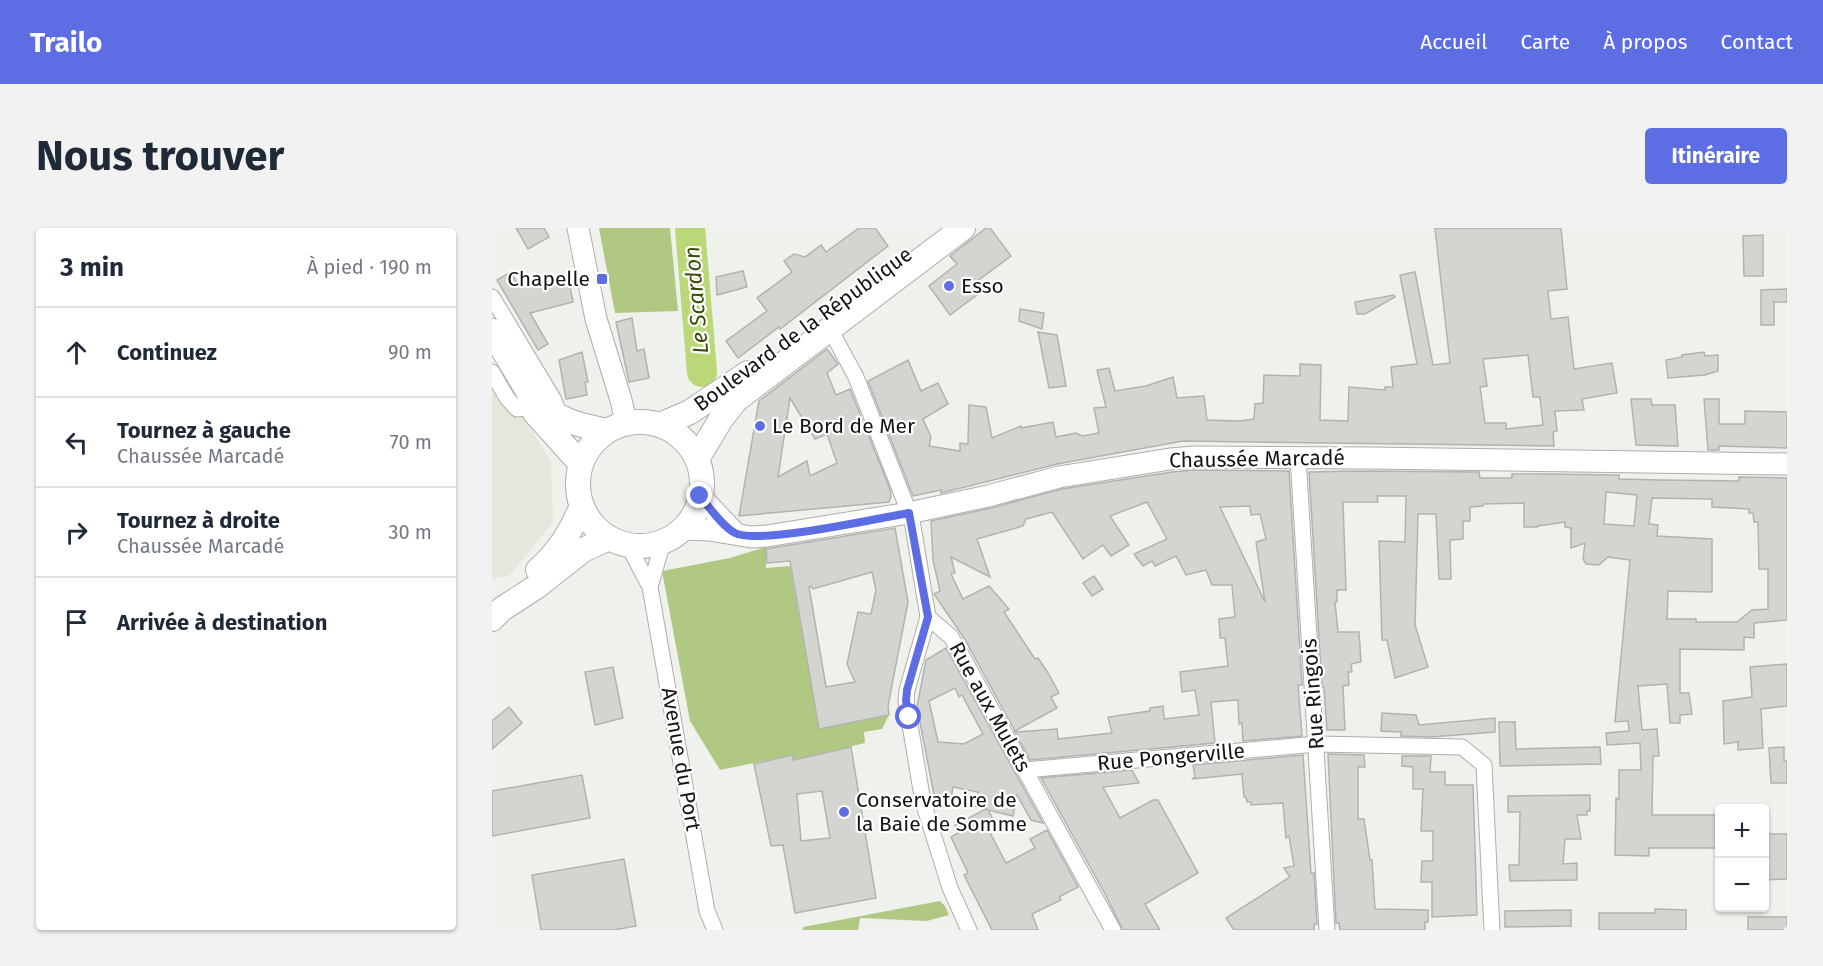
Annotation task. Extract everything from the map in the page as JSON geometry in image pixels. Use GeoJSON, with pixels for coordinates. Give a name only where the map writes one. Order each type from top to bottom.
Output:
{"type":"FeatureCollection","features":[{"type":"Feature","properties":{"kind":"main road","name":"Boulevard de la République"},"geometry":{"type":"LineString","coordinates":[[660,425],[690,412],[746,375],[942,228]]}},
{"type":"Feature","properties":{"kind":"main road","name":"Boulevard de la République"},"geometry":{"type":"LineString","coordinates":[[697,459],[721,418],[736,400],[963,228]]}},
{"type":"Feature","properties":{"kind":"main road"},"geometry":{"type":"LineString","coordinates":[[492,331],[532,403],[581,464]]}},
{"type":"Feature","properties":{"kind":"main road"},"geometry":{"type":"LineString","coordinates":[[532,403],[571,424],[616,427],[643,422],[660,425],[678,434],[691,448],[701,473],[699,505],[692,518],[673,535],[646,546],[619,542],[597,530],[587,518],[582,506],[578,487],[581,464],[595,441],[616,427]]}},
{"type":"Feature","properties":{"kind":"main road"},"geometry":{"type":"LineString","coordinates":[[492,597],[531,575],[551,559],[571,532],[582,506]]}},
{"type":"Feature","properties":{"kind":"main road"},"geometry":{"type":"LineString","coordinates":[[492,619],[502,609],[536,587],[583,550],[619,542]]}},
{"type":"Feature","properties":{"kind":"street"},"geometry":{"type":"LineString","coordinates":[[578,228],[596,319],[621,400],[616,427]]}},
{"type":"Feature","properties":{"kind":"street"},"geometry":{"type":"LineString","coordinates":[[492,297],[554,400],[562,419]]}},
{"type":"Feature","properties":{"kind":"street"},"geometry":{"type":"LineString","coordinates":[[830,328],[856,377],[909,513],[928,617],[907,690],[906,701],[923,802],[950,888],[969,930]]}},
{"type":"Feature","properties":{"kind":"street"},"geometry":{"type":"LineString","coordinates":[[492,372],[507,398],[517,409],[525,408],[532,403]]}},
{"type":"Feature","properties":{"kind":"street","name":"Chaussée Marcadé"},"geometry":{"type":"LineString","coordinates":[[673,535],[735,533],[752,537],[767,536],[909,513],[988,496],[1059,477],[1170,459],[1298,458],[1787,464]]}},
{"type":"Feature","properties":{"kind":"street","name":"Rue Ringois"},"geometry":{"type":"LineString","coordinates":[[1298,458],[1327,930]]}},
{"type":"Feature","properties":{"kind":"street"},"geometry":{"type":"LineString","coordinates":[[700,496],[735,533]]}},
{"type":"Feature","properties":{"kind":"street","name":"Avenue du Port"},"geometry":{"type":"LineString","coordinates":[[650,587],[673,535]]}},
{"type":"Feature","properties":{"kind":"street","name":"Avenue du Port"},"geometry":{"type":"LineString","coordinates":[[619,542],[650,587],[706,911],[715,930]]}},
{"type":"Feature","properties":{"kind":"street","name":"Rue aux Mulets"},"geometry":{"type":"LineString","coordinates":[[928,617],[951,637],[1113,930]]}},
{"type":"Feature","properties":{"kind":"street","name":"Rue Pongerville"},"geometry":{"type":"LineString","coordinates":[[1025,770],[1317,744],[1462,747],[1484,765],[1492,930]]}},
{"type":"Feature","properties":{"kind":"shaded area"},"geometry":{"type":"Polygon","coordinates":[[[492,365],[551,462],[553,522],[510,575],[492,579],[492,365]]]}},
{"type":"Feature","properties":{"kind":"green space"},"geometry":{"type":"Polygon","coordinates":[[[599,228],[670,228],[678,311],[615,313],[599,228]]]}},
{"type":"Feature","properties":{"kind":"green space"},"geometry":{"type":"Polygon","coordinates":[[[766,547],[766,568],[790,566],[819,729],[889,715],[882,729],[864,732],[865,743],[793,760],[792,755],[720,770],[690,721],[662,571],[730,558],[766,547]]]}},
{"type":"Feature","properties":{"kind":"green space"},"geometry":{"type":"Polygon","coordinates":[[[940,901],[949,915],[927,921],[860,918],[858,930],[803,930],[803,927],[940,901]]]}},
{"type":"Feature","properties":{"kind":"building"},"geometry":{"type":"Polygon","coordinates":[[[516,228],[544,228],[549,237],[528,249],[516,228]]]}},
{"type":"Feature","properties":{"kind":"building"},"geometry":{"type":"Polygon","coordinates":[[[859,228],[875,228],[888,246],[780,329],[779,327],[738,358],[726,341],[767,311],[757,298],[792,272],[784,261],[794,254],[805,257],[821,245],[826,252],[859,228]]]}},
{"type":"Feature","properties":{"kind":"building"},"geometry":{"type":"Polygon","coordinates":[[[986,228],[990,228],[1011,256],[972,285],[978,294],[950,315],[929,286],[957,264],[950,256],[986,228]]]}},
{"type":"Feature","properties":{"kind":"building"},"geometry":{"type":"Polygon","coordinates":[[[1435,228],[1561,228],[1567,289],[1548,291],[1551,319],[1568,317],[1574,369],[1612,363],[1617,393],[1582,399],[1584,410],[1555,411],[1557,431],[1553,432],[1554,446],[1183,441],[1057,464],[941,493],[941,490],[913,496],[868,381],[908,360],[921,391],[938,383],[948,404],[923,419],[931,437],[929,446],[960,451],[960,443],[968,444],[969,405],[986,407],[992,438],[1021,426],[1021,428],[1053,422],[1056,437],[1076,433],[1082,436],[1099,433],[1094,408],[1106,407],[1097,370],[1109,368],[1115,391],[1146,386],[1173,377],[1177,398],[1204,396],[1207,420],[1240,421],[1254,419],[1255,404],[1263,403],[1264,375],[1300,376],[1300,364],[1321,365],[1320,420],[1348,421],[1349,387],[1385,390],[1385,387],[1393,387],[1391,367],[1417,364],[1400,275],[1415,272],[1433,365],[1450,363],[1435,228]],[[1528,355],[1483,359],[1487,386],[1480,387],[1485,423],[1506,423],[1506,429],[1543,425],[1540,397],[1533,397],[1528,355]]]}},
{"type":"Feature","properties":{"kind":"building"},"geometry":{"type":"Polygon","coordinates":[[[1763,235],[1763,276],[1744,276],[1743,236],[1763,235]]]}},
{"type":"Feature","properties":{"kind":"building"},"geometry":{"type":"Polygon","coordinates":[[[743,271],[747,287],[717,295],[716,277],[743,271]]]}},
{"type":"Feature","properties":{"kind":"building"},"geometry":{"type":"Polygon","coordinates":[[[511,272],[520,288],[568,276],[573,302],[530,313],[548,344],[538,350],[497,280],[511,272]]]}},
{"type":"Feature","properties":{"kind":"building"},"geometry":{"type":"Polygon","coordinates":[[[1787,289],[1787,302],[1774,302],[1774,325],[1761,325],[1761,290],[1787,289]]]}},
{"type":"Feature","properties":{"kind":"building"},"geometry":{"type":"Polygon","coordinates":[[[1394,295],[1395,297],[1365,314],[1357,314],[1355,302],[1394,295]]]}},
{"type":"Feature","properties":{"kind":"building"},"geometry":{"type":"Polygon","coordinates":[[[1020,309],[1044,313],[1042,329],[1019,321],[1020,309]]]}},
{"type":"Feature","properties":{"kind":"building"},"geometry":{"type":"Polygon","coordinates":[[[632,318],[637,351],[644,349],[649,378],[629,382],[616,322],[632,318]]]}},
{"type":"Feature","properties":{"kind":"building"},"geometry":{"type":"Polygon","coordinates":[[[1038,332],[1057,335],[1066,386],[1049,388],[1038,332]]]}},
{"type":"Feature","properties":{"kind":"building"},"geometry":{"type":"Polygon","coordinates":[[[827,349],[838,364],[827,373],[836,395],[850,389],[890,489],[889,502],[739,516],[759,401],[827,349]],[[790,398],[778,477],[807,461],[810,476],[837,463],[827,434],[815,439],[790,398]]]}},
{"type":"Feature","properties":{"kind":"building"},"geometry":{"type":"Polygon","coordinates":[[[582,352],[588,382],[585,382],[587,395],[566,399],[559,360],[582,352]]]}},
{"type":"Feature","properties":{"kind":"building"},"geometry":{"type":"Polygon","coordinates":[[[1704,352],[1705,356],[1718,355],[1718,371],[1705,375],[1668,378],[1666,360],[1704,352]]]}},
{"type":"Feature","properties":{"kind":"building"},"geometry":{"type":"Polygon","coordinates":[[[1631,399],[1651,399],[1652,405],[1675,405],[1678,446],[1636,445],[1631,399]]]}},
{"type":"Feature","properties":{"kind":"building"},"geometry":{"type":"Polygon","coordinates":[[[1704,399],[1719,399],[1719,424],[1745,424],[1745,411],[1787,412],[1787,448],[1719,446],[1719,450],[1708,450],[1704,399]]]}},
{"type":"Feature","properties":{"kind":"building"},"geometry":{"type":"Polygon","coordinates":[[[1194,470],[1289,471],[1302,685],[1298,685],[1302,736],[1243,741],[1242,723],[1239,724],[1238,700],[1211,702],[1215,743],[1030,760],[1015,732],[1057,729],[1058,739],[1112,733],[1108,717],[1150,711],[1150,708],[1163,706],[1164,719],[1199,715],[1195,690],[1182,692],[1180,672],[1228,666],[1225,638],[1220,638],[1219,619],[1235,617],[1232,585],[1212,585],[1206,570],[1186,575],[1176,556],[1155,566],[1152,561],[1143,566],[1134,554],[1167,539],[1147,502],[1110,516],[1129,545],[1111,556],[1103,545],[1083,559],[1052,512],[1026,519],[1023,526],[977,539],[990,577],[951,557],[955,573],[951,574],[963,599],[989,586],[1009,609],[1004,612],[1035,659],[1038,658],[1059,693],[1051,697],[1057,708],[1015,731],[964,638],[934,594],[940,591],[933,560],[931,521],[1062,489],[1194,470]],[[1250,506],[1220,507],[1265,602],[1256,542],[1266,539],[1260,514],[1251,515],[1250,506]]]}},
{"type":"Feature","properties":{"kind":"building"},"geometry":{"type":"Polygon","coordinates":[[[1309,472],[1479,472],[1480,478],[1512,478],[1512,474],[1547,474],[1619,475],[1619,479],[1660,480],[1739,481],[1739,477],[1787,478],[1787,620],[1754,623],[1754,638],[1744,637],[1744,650],[1680,649],[1680,693],[1689,693],[1692,714],[1680,715],[1680,723],[1670,723],[1667,684],[1638,686],[1642,730],[1657,729],[1659,756],[1653,756],[1652,815],[1715,815],[1715,848],[1649,848],[1649,856],[1615,855],[1619,770],[1641,770],[1640,743],[1607,745],[1606,733],[1629,731],[1628,721],[1615,722],[1630,560],[1608,557],[1599,565],[1586,564],[1583,559],[1585,543],[1571,548],[1571,528],[1565,527],[1565,522],[1524,527],[1524,503],[1483,504],[1483,506],[1470,507],[1470,521],[1463,521],[1463,539],[1450,540],[1451,579],[1439,579],[1436,514],[1418,514],[1415,625],[1428,667],[1395,678],[1387,640],[1382,640],[1379,541],[1405,542],[1406,496],[1377,496],[1378,502],[1343,502],[1346,590],[1337,590],[1337,602],[1335,602],[1338,632],[1359,632],[1361,662],[1351,664],[1352,672],[1348,672],[1349,685],[1343,686],[1345,730],[1327,730],[1324,687],[1322,687],[1309,472]],[[1606,492],[1604,524],[1634,526],[1637,495],[1606,492]],[[1652,498],[1649,524],[1658,525],[1657,536],[1712,539],[1712,592],[1668,591],[1667,619],[1737,622],[1752,610],[1768,609],[1768,569],[1759,569],[1758,522],[1754,522],[1753,513],[1749,513],[1749,509],[1712,507],[1712,499],[1652,498]]]}},
{"type":"Feature","properties":{"kind":"building"},"geometry":{"type":"Polygon","coordinates":[[[895,528],[908,602],[888,706],[889,715],[819,729],[790,561],[767,563],[766,549],[895,528]],[[872,572],[813,589],[809,587],[826,687],[855,682],[847,664],[858,612],[871,614],[876,590],[872,572]]]}},
{"type":"Feature","properties":{"kind":"building"},"geometry":{"type":"Polygon","coordinates":[[[1094,576],[1103,589],[1092,596],[1083,583],[1094,576]]]}},
{"type":"Feature","properties":{"kind":"building"},"geometry":{"type":"Polygon","coordinates":[[[946,648],[1043,823],[1031,820],[1017,795],[1013,816],[988,810],[995,823],[987,827],[1006,863],[1035,848],[1030,839],[1047,830],[1078,887],[1059,897],[1061,900],[1032,914],[1038,930],[992,930],[964,875],[968,873],[951,837],[958,833],[955,825],[986,809],[975,806],[978,792],[953,787],[951,799],[936,805],[917,707],[926,660],[946,648]],[[955,688],[929,701],[938,742],[964,744],[983,734],[962,695],[959,697],[955,688]]]}},
{"type":"Feature","properties":{"kind":"building"},"geometry":{"type":"Polygon","coordinates":[[[1787,664],[1787,706],[1761,709],[1763,748],[1738,750],[1738,742],[1724,744],[1723,701],[1752,697],[1750,667],[1787,664]]]}},
{"type":"Feature","properties":{"kind":"building"},"geometry":{"type":"Polygon","coordinates":[[[613,667],[623,718],[595,725],[585,672],[613,667]]]}},
{"type":"Feature","properties":{"kind":"building"},"geometry":{"type":"Polygon","coordinates":[[[509,707],[522,723],[492,749],[492,721],[509,707]]]}},
{"type":"Feature","properties":{"kind":"building"},"geometry":{"type":"Polygon","coordinates":[[[1382,713],[1416,715],[1419,725],[1495,718],[1495,732],[1431,737],[1401,736],[1401,732],[1381,731],[1382,713]]]}},
{"type":"Feature","properties":{"kind":"building"},"geometry":{"type":"Polygon","coordinates":[[[1499,722],[1515,722],[1516,749],[1600,747],[1601,764],[1500,766],[1499,722]]]}},
{"type":"Feature","properties":{"kind":"building","name":"Conservatoire de la Baie de Somme"},"geometry":{"type":"Polygon","coordinates":[[[851,747],[876,898],[795,913],[783,845],[771,846],[754,764],[792,755],[793,760],[851,747]],[[822,791],[797,794],[801,841],[830,838],[822,791]]]}},
{"type":"Feature","properties":{"kind":"building"},"geometry":{"type":"Polygon","coordinates":[[[1784,747],[1784,761],[1787,761],[1787,783],[1771,783],[1769,748],[1784,747]]]}},
{"type":"Feature","properties":{"kind":"building"},"geometry":{"type":"Polygon","coordinates":[[[1328,754],[1364,755],[1365,767],[1358,767],[1358,819],[1364,819],[1370,860],[1372,860],[1375,909],[1428,910],[1425,930],[1340,930],[1339,923],[1336,923],[1328,754]]]}},
{"type":"Feature","properties":{"kind":"building"},"geometry":{"type":"Polygon","coordinates":[[[1303,755],[1317,924],[1314,924],[1314,930],[1234,930],[1226,918],[1290,877],[1284,868],[1294,866],[1289,836],[1286,838],[1283,803],[1251,805],[1251,802],[1247,802],[1244,797],[1242,774],[1192,779],[1195,777],[1193,765],[1303,755]]]}},
{"type":"Feature","properties":{"kind":"building"},"geometry":{"type":"Polygon","coordinates":[[[1402,756],[1431,756],[1430,772],[1445,772],[1445,785],[1473,785],[1477,915],[1432,917],[1432,882],[1421,882],[1422,861],[1433,861],[1433,831],[1421,831],[1423,789],[1413,789],[1413,767],[1402,766],[1402,756]]]}},
{"type":"Feature","properties":{"kind":"building"},"geometry":{"type":"Polygon","coordinates":[[[1132,770],[1139,783],[1103,787],[1120,818],[1153,800],[1158,800],[1198,873],[1145,904],[1160,930],[1123,930],[1041,778],[1132,770]]]}},
{"type":"Feature","properties":{"kind":"building"},"geometry":{"type":"Polygon","coordinates":[[[582,775],[590,818],[492,836],[492,791],[582,775]]]}},
{"type":"Feature","properties":{"kind":"building"},"geometry":{"type":"Polygon","coordinates":[[[1590,795],[1590,811],[1587,811],[1587,815],[1577,815],[1581,839],[1565,839],[1563,864],[1577,863],[1577,880],[1510,881],[1509,865],[1519,865],[1520,812],[1508,812],[1508,796],[1590,795]]]}},
{"type":"Feature","properties":{"kind":"building"},"geometry":{"type":"Polygon","coordinates":[[[1769,834],[1787,834],[1787,879],[1769,880],[1769,834]]]}},
{"type":"Feature","properties":{"kind":"building"},"geometry":{"type":"Polygon","coordinates":[[[624,859],[636,926],[614,930],[541,930],[532,875],[624,859]]]}},
{"type":"Feature","properties":{"kind":"building"},"geometry":{"type":"Polygon","coordinates":[[[1655,909],[1686,910],[1686,930],[1599,930],[1599,913],[1655,913],[1655,909]]]}},
{"type":"Feature","properties":{"kind":"building"},"geometry":{"type":"Polygon","coordinates":[[[1571,910],[1571,926],[1505,927],[1505,911],[1571,910]]]}},
{"type":"Feature","properties":{"kind":"building"},"geometry":{"type":"Polygon","coordinates":[[[1748,917],[1787,917],[1787,930],[1748,930],[1748,917]]]}},
{"type":"Feature","properties":{"kind":"waterway","name":"Le Scardon"},"geometry":{"type":"LineString","coordinates":[[690,228],[702,372]]}},
{"type":"Feature","properties":{"kind":"place","name":"Chapelle"},"geometry":{"type":"Point","coordinates":[602,279]}},
{"type":"Feature","properties":{"kind":"place","name":"Esso"},"geometry":{"type":"Point","coordinates":[949,286]}},
{"type":"Feature","properties":{"kind":"place","name":"Le Bord de Mer"},"geometry":{"type":"Point","coordinates":[760,426]}},
{"type":"Feature","properties":{"kind":"place","name":"Conservatoire de la Baie de Somme"},"geometry":{"type":"Point","coordinates":[844,812]}},
{"type":"Feature","properties":{"kind":"route"},"geometry":{"type":"LineString","coordinates":[[700,496],[735,533],[752,537],[826,528],[909,513],[928,617],[907,690],[906,701],[909,717]]}}]}
